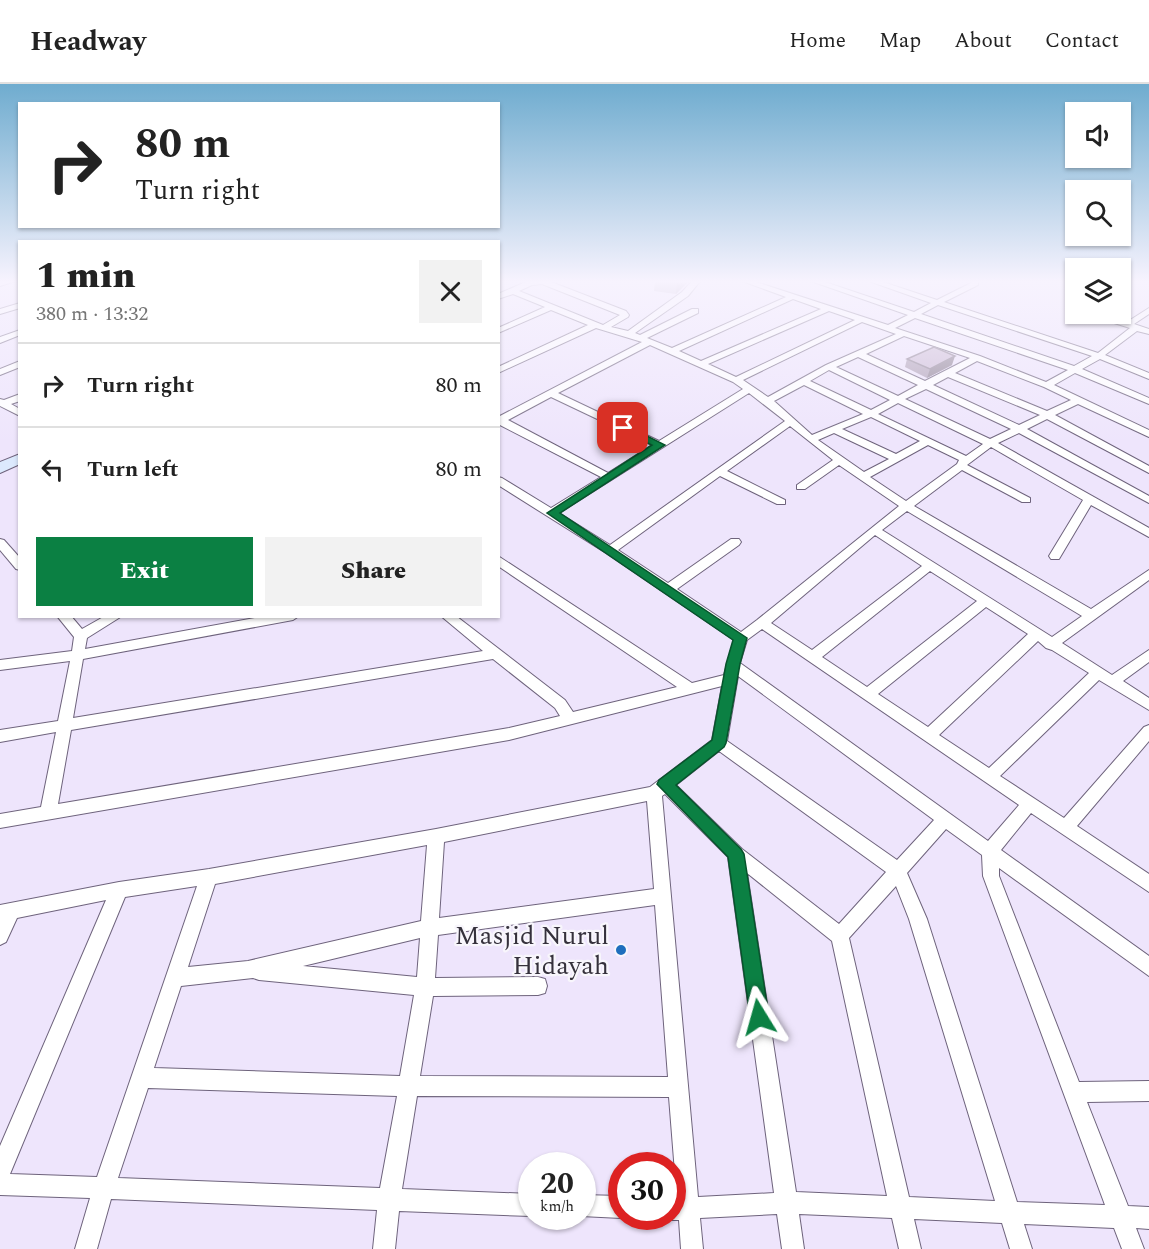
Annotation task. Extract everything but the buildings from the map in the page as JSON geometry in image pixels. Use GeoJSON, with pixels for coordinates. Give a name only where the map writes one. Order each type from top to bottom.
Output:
{"type":"FeatureCollection","features":[{"type":"Feature","properties":{"kind":"street"},"geometry":{"type":"LineString","coordinates":[[0,340],[14,334]]}},
{"type":"Feature","properties":{"kind":"street"},"geometry":{"type":"LineString","coordinates":[[500,369],[577,334]]}},
{"type":"Feature","properties":{"kind":"street"},"geometry":{"type":"LineString","coordinates":[[630,334],[672,351],[750,388],[811,439],[907,507],[1091,615]]}},
{"type":"Feature","properties":{"kind":"street"},"geometry":{"type":"LineString","coordinates":[[500,419],[654,334]]}},
{"type":"Feature","properties":{"kind":"street"},"geometry":{"type":"LineString","coordinates":[[672,351],[708,334]]}},
{"type":"Feature","properties":{"kind":"street"},"geometry":{"type":"LineString","coordinates":[[701,364],[769,334]]}},
{"type":"Feature","properties":{"kind":"street"},"geometry":{"type":"LineString","coordinates":[[736,380],[831,334]]}},
{"type":"Feature","properties":{"kind":"street"},"geometry":{"type":"LineString","coordinates":[[768,401],[829,367],[902,334]]}},
{"type":"Feature","properties":{"kind":"street"},"geometry":{"type":"LineString","coordinates":[[909,334],[1047,385],[1076,401],[1149,434]]}},
{"type":"Feature","properties":{"kind":"street"},"geometry":{"type":"LineString","coordinates":[[975,334],[1074,369],[1149,401]]}},
{"type":"Feature","properties":{"kind":"street"},"geometry":{"type":"LineString","coordinates":[[1036,334],[1149,376]]}},
{"type":"Feature","properties":{"kind":"street"},"geometry":{"type":"LineString","coordinates":[[1047,385],[1099,356],[1123,334]]}},
{"type":"Feature","properties":{"kind":"street"},"geometry":{"type":"LineString","coordinates":[[859,354],[1020,429],[1149,500]]}},
{"type":"Feature","properties":{"kind":"street"},"geometry":{"type":"LineString","coordinates":[[811,439],[899,400],[977,358]]}},
{"type":"Feature","properties":{"kind":"street"},"geometry":{"type":"LineString","coordinates":[[0,372],[18,365]]}},
{"type":"Feature","properties":{"kind":"street"},"geometry":{"type":"LineString","coordinates":[[829,367],[990,443],[1149,533]]}},
{"type":"Feature","properties":{"kind":"street"},"geometry":{"type":"LineString","coordinates":[[947,373],[1048,415],[1149,470]]}},
{"type":"Feature","properties":{"kind":"street"},"geometry":{"type":"LineString","coordinates":[[803,381],[928,441],[1026,500]]}},
{"type":"Feature","properties":{"kind":"street"},"geometry":{"type":"LineString","coordinates":[[552,513],[750,388]]}},
{"type":"Feature","properties":{"kind":"street"},"geometry":{"type":"LineString","coordinates":[[550,393],[660,445]]}},
{"type":"Feature","properties":{"kind":"street"},"geometry":{"type":"LineString","coordinates":[[2,403],[18,398]]}},
{"type":"Feature","properties":{"kind":"street"},"geometry":{"type":"LineString","coordinates":[[0,936],[5,912],[119,890],[209,877],[436,836],[660,788],[719,743],[732,672],[741,638],[874,530],[990,443],[1076,401]]}},
{"type":"Feature","properties":{"kind":"street"},"geometry":{"type":"LineString","coordinates":[[2,403],[18,411]]}},
{"type":"Feature","properties":{"kind":"street"},"geometry":{"type":"LineString","coordinates":[[500,421],[608,477]]}},
{"type":"Feature","properties":{"kind":"street"},"geometry":{"type":"LineString","coordinates":[[610,550],[791,422]]}},
{"type":"Feature","properties":{"kind":"street"},"geometry":{"type":"LineString","coordinates":[[834,429],[896,458]]}},
{"type":"Feature","properties":{"kind":"street"},"geometry":{"type":"LineString","coordinates":[[862,477],[928,441]]}},
{"type":"Feature","properties":{"kind":"street"},"geometry":{"type":"LineString","coordinates":[[0,467],[18,459]]}},
{"type":"Feature","properties":{"kind":"street"},"geometry":{"type":"LineString","coordinates":[[801,487],[839,460]]}},
{"type":"Feature","properties":{"kind":"street"},"geometry":{"type":"LineString","coordinates":[[720,472],[781,502]]}},
{"type":"Feature","properties":{"kind":"street"},"geometry":{"type":"LineString","coordinates":[[500,481],[610,550],[741,638]]}},
{"type":"Feature","properties":{"kind":"street"},"geometry":{"type":"LineString","coordinates":[[1055,556],[1089,499]]}},
{"type":"Feature","properties":{"kind":"street"},"geometry":{"type":"LineString","coordinates":[[874,530],[1051,645],[1149,705]]}},
{"type":"Feature","properties":{"kind":"street"},"geometry":{"type":"LineString","coordinates":[[668,589],[735,542]]}},
{"type":"Feature","properties":{"kind":"street"},"geometry":{"type":"LineString","coordinates":[[0,543],[18,564]]}},
{"type":"Feature","properties":{"kind":"street"},"geometry":{"type":"LineString","coordinates":[[500,561],[690,689]]}},
{"type":"Feature","properties":{"kind":"street"},"geometry":{"type":"LineString","coordinates":[[813,657],[928,566]]}},
{"type":"Feature","properties":{"kind":"street"},"geometry":{"type":"LineString","coordinates":[[1051,645],[1149,574]]}},
{"type":"Feature","properties":{"kind":"street"},"geometry":{"type":"LineString","coordinates":[[868,694],[985,601]]}},
{"type":"Feature","properties":{"kind":"street"},"geometry":{"type":"LineString","coordinates":[[65,618],[81,636]]}},
{"type":"Feature","properties":{"kind":"street"},"geometry":{"type":"LineString","coordinates":[[81,636],[112,618]]}},
{"type":"Feature","properties":{"kind":"street"},"geometry":{"type":"LineString","coordinates":[[0,665],[78,655],[281,618]]}},
{"type":"Feature","properties":{"kind":"street"},"geometry":{"type":"LineString","coordinates":[[449,618],[560,704],[569,718]]}},
{"type":"Feature","properties":{"kind":"street"},"geometry":{"type":"LineString","coordinates":[[762,622],[1066,827],[1147,878]]}},
{"type":"Feature","properties":{"kind":"street"},"geometry":{"type":"LineString","coordinates":[[929,735],[1036,635]]}},
{"type":"Feature","properties":{"kind":"street"},"geometry":{"type":"LineString","coordinates":[[48,814],[81,636]]}},
{"type":"Feature","properties":{"kind":"street"},"geometry":{"type":"LineString","coordinates":[[0,736],[494,654]]}},
{"type":"Feature","properties":{"kind":"street"},"geometry":{"type":"LineString","coordinates":[[1112,682],[1149,655]]}},
{"type":"Feature","properties":{"kind":"street"},"geometry":{"type":"LineString","coordinates":[[0,821],[509,734],[690,689],[732,672]]}},
{"type":"Feature","properties":{"kind":"street"},"geometry":{"type":"LineString","coordinates":[[732,672],[945,819],[1149,967]]}},
{"type":"Feature","properties":{"kind":"street"},"geometry":{"type":"LineString","coordinates":[[990,776],[1098,673]]}},
{"type":"Feature","properties":{"kind":"street"},"geometry":{"type":"LineString","coordinates":[[1066,827],[1149,731]]}},
{"type":"Feature","properties":{"kind":"street"},"geometry":{"type":"LineString","coordinates":[[719,743],[898,871],[918,919],[1021,1249]]}},
{"type":"Feature","properties":{"kind":"street"},"geometry":{"type":"LineString","coordinates":[[660,788],[736,854],[840,936],[910,1249]]}},
{"type":"Feature","properties":{"kind":"street"},"geometry":{"type":"LineString","coordinates":[[660,788],[664,896],[679,1087],[680,1152]]}},
{"type":"Feature","properties":{"kind":"street"},"geometry":{"type":"LineString","coordinates":[[1030,803],[990,851],[991,876],[1133,1249]]}},
{"type":"Feature","properties":{"kind":"street"},"geometry":{"type":"LineString","coordinates":[[840,936],[945,819]]}},
{"type":"Feature","properties":{"kind":"street"},"geometry":{"type":"LineString","coordinates":[[384,1249],[389,1201],[425,987],[436,836]]}},
{"type":"Feature","properties":{"kind":"street"},"geometry":{"type":"LineString","coordinates":[[736,854],[793,1249]]}},
{"type":"Feature","properties":{"kind":"street"},"geometry":{"type":"LineString","coordinates":[[86,1249],[104,1187],[209,877]]}},
{"type":"Feature","properties":{"kind":"street"},"geometry":{"type":"LineString","coordinates":[[0,1171],[119,890]]}},
{"type":"Feature","properties":{"kind":"street"},"geometry":{"type":"LineString","coordinates":[[176,977],[248,970],[428,928],[664,896]]}},
{"type":"Feature","properties":{"kind":"street"},"geometry":{"type":"LineString","coordinates":[[248,970],[425,987],[538,986]]}},
{"type":"Feature","properties":{"kind":"street"},"geometry":{"type":"LineString","coordinates":[[141,1078],[408,1086],[679,1087]]}},
{"type":"Feature","properties":{"kind":"street"},"geometry":{"type":"LineString","coordinates":[[1073,1092],[1149,1091]]}},
{"type":"Feature","properties":{"kind":"street"},"geometry":{"type":"LineString","coordinates":[[0,1184],[518,1205]]}},
{"type":"Feature","properties":{"kind":"street"},"geometry":{"type":"LineString","coordinates":[[686,1209],[787,1203],[1149,1218]]}},
{"type":"Feature","properties":{"kind":"street"},"geometry":{"type":"LineString","coordinates":[[686,1227],[692,1249]]}},
{"type":"Feature","properties":{"kind":"place","name":"Masjid Nurul Hidayah"},"geometry":{"type":"Point","coordinates":[621,950]}},
{"type":"Feature","properties":{"kind":"route"},"geometry":{"type":"LineString","coordinates":[[623,428],[660,445],[552,513],[741,638],[733,664],[719,743],[665,784],[736,854],[759,1017]]}}]}
